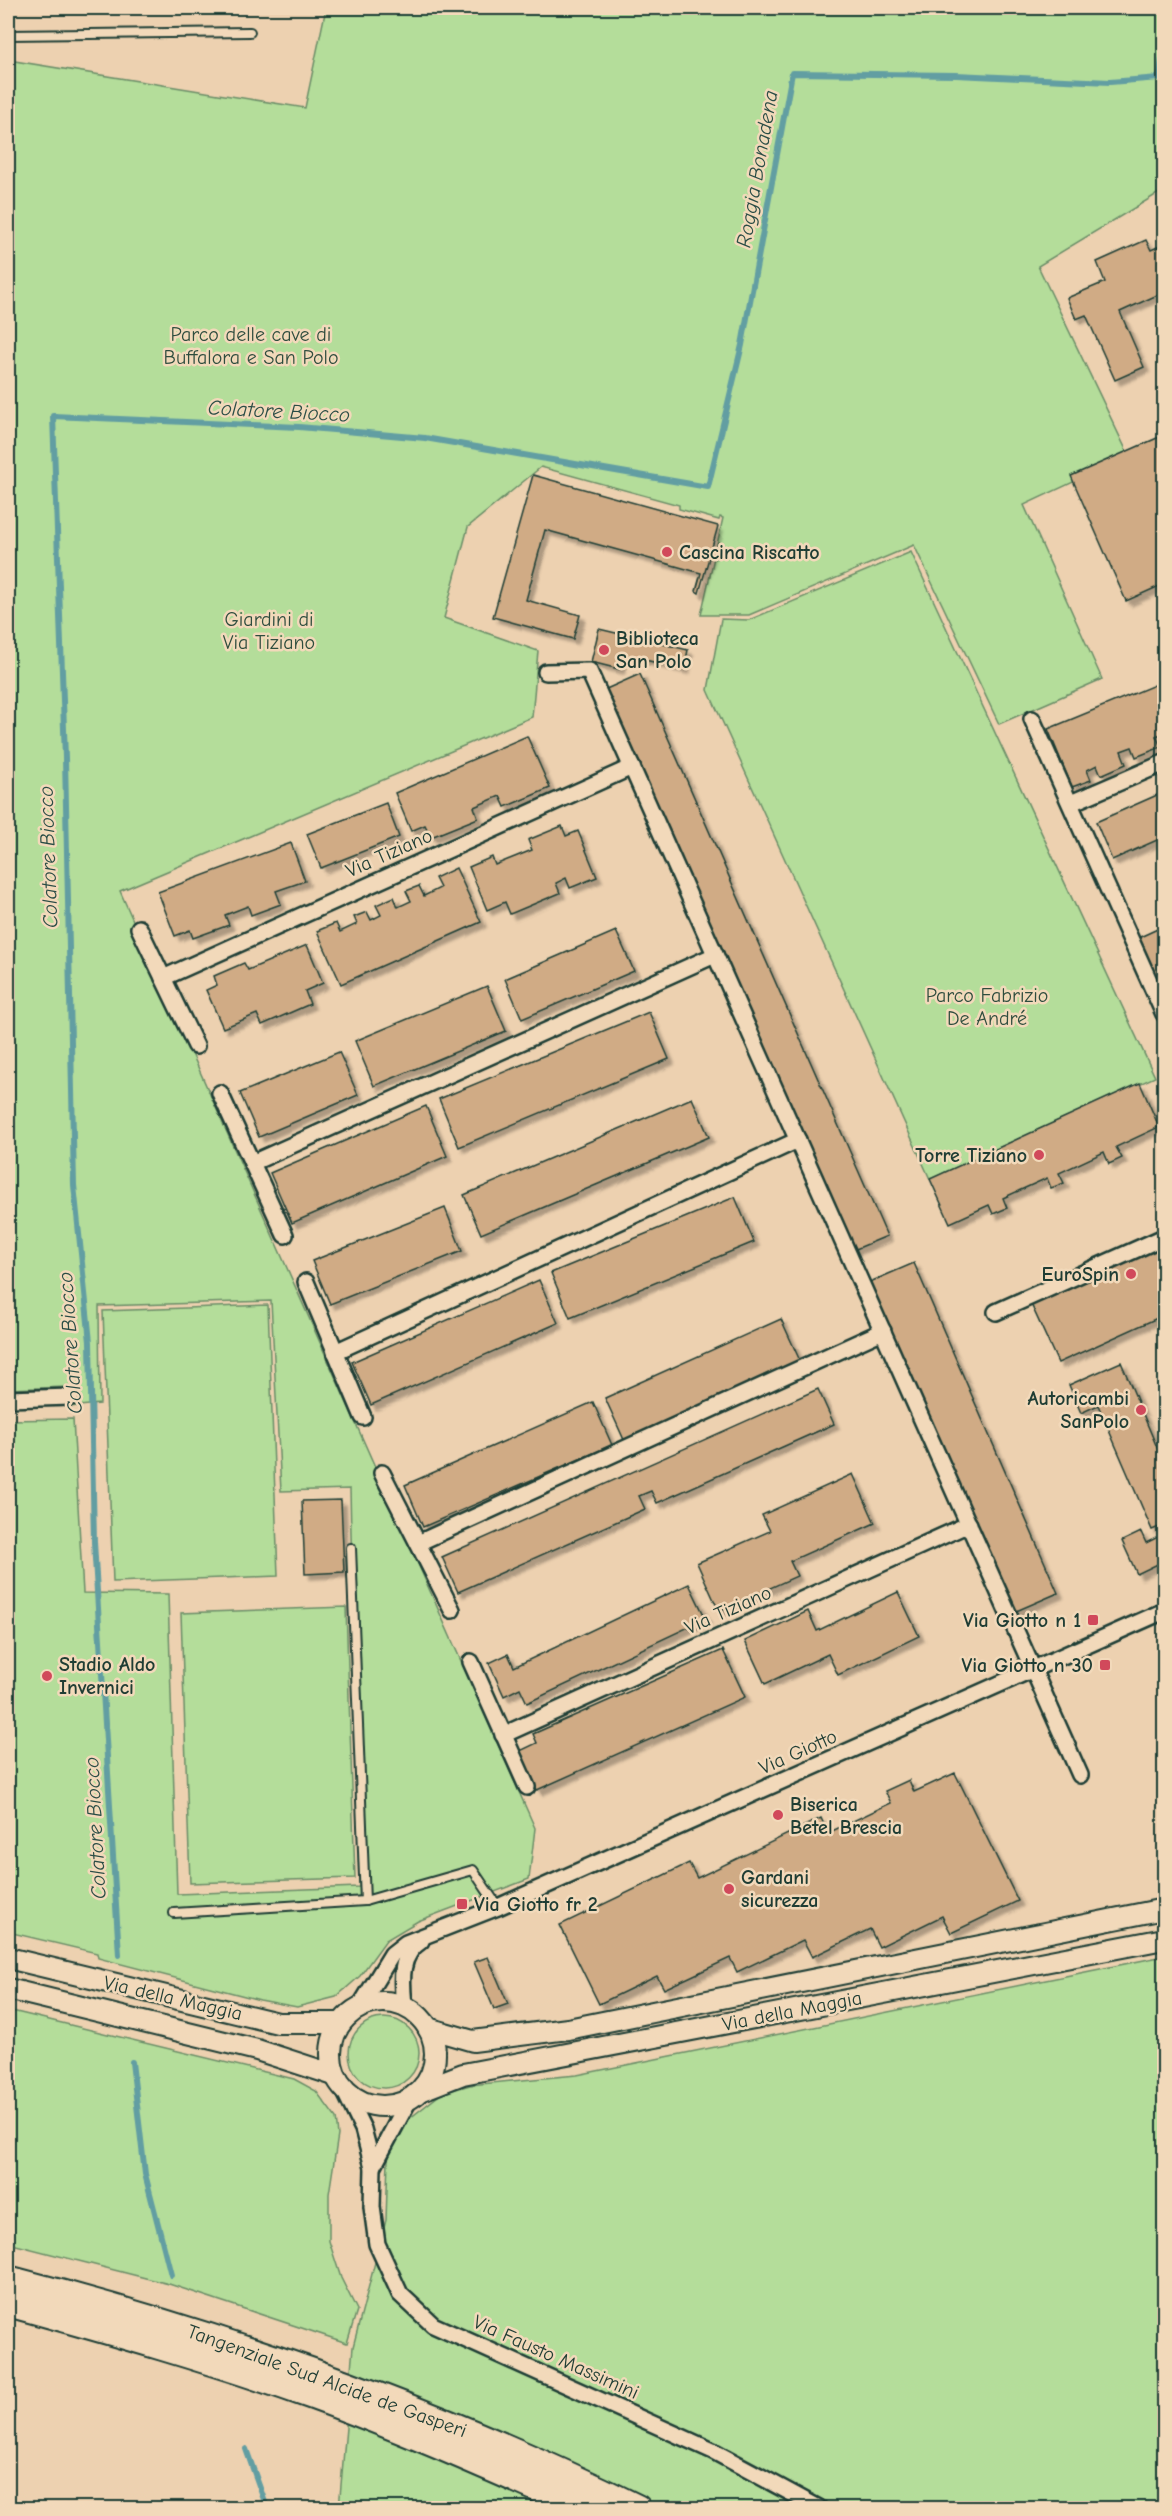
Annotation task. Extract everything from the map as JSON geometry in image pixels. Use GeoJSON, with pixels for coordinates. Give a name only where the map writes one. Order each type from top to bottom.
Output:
{"type":"FeatureCollection","features":[{"type":"Feature","properties":{"kind":"highway","name":"Tangenziale Sud Alcide de Gasperi"},"geometry":{"type":"LineString","coordinates":[[8,2279],[103,2303],[318,2373],[469,2432],[636,2508]]}},
{"type":"Feature","properties":{"kind":"highway","name":"Tangenziale Sud Alcide de Gasperi"},"geometry":{"type":"LineString","coordinates":[[8,2303],[211,2361],[306,2394],[456,2453],[582,2508]]}},
{"type":"Feature","properties":{"kind":"street"},"geometry":{"type":"LineString","coordinates":[[546,672],[589,671],[1080,1776]]}},
{"type":"Feature","properties":{"kind":"street"},"geometry":{"type":"LineString","coordinates":[[1032,719],[1159,989],[1164,1014]]}},
{"type":"Feature","properties":{"kind":"street"},"geometry":{"type":"LineString","coordinates":[[1071,804],[1164,763]]}},
{"type":"Feature","properties":{"kind":"street","name":"Via Tiziano"},"geometry":{"type":"LineString","coordinates":[[163,978],[632,767]]}},
{"type":"Feature","properties":{"kind":"street"},"geometry":{"type":"LineString","coordinates":[[139,928],[196,1046]]}},
{"type":"Feature","properties":{"kind":"street"},"geometry":{"type":"LineString","coordinates":[[252,1163],[715,955]]}},
{"type":"Feature","properties":{"kind":"street"},"geometry":{"type":"LineString","coordinates":[[220,1093],[285,1235]]}},
{"type":"Feature","properties":{"kind":"street"},"geometry":{"type":"LineString","coordinates":[[335,1352],[798,1140]]}},
{"type":"Feature","properties":{"kind":"street"},"geometry":{"type":"LineString","coordinates":[[996,1312],[1164,1237]]}},
{"type":"Feature","properties":{"kind":"street"},"geometry":{"type":"LineString","coordinates":[[306,1282],[363,1417]]}},
{"type":"Feature","properties":{"kind":"street"},"geometry":{"type":"LineString","coordinates":[[418,1543],[883,1331]]}},
{"type":"Feature","properties":{"kind":"street"},"geometry":{"type":"LineString","coordinates":[[8,1399],[71,1397]]}},
{"type":"Feature","properties":{"kind":"street"},"geometry":{"type":"LineString","coordinates":[[382,1473],[452,1610]]}},
{"type":"Feature","properties":{"kind":"street","name":"Via Tiziano"},"geometry":{"type":"LineString","coordinates":[[503,1735],[969,1524]]}},
{"type":"Feature","properties":{"kind":"street","name":"Via Giotto"},"geometry":{"type":"LineString","coordinates":[[359,2008],[392,1954],[406,1942],[498,1907],[1035,1671],[1164,1611]]}},
{"type":"Feature","properties":{"kind":"street"},"geometry":{"type":"LineString","coordinates":[[471,1662],[527,1787]]}},
{"type":"Feature","properties":{"kind":"street","name":"Via della Maggia"},"geometry":{"type":"LineString","coordinates":[[428,2028],[473,2041],[568,2029],[1164,1909]]}},
{"type":"Feature","properties":{"kind":"street","name":"Via Giotto"},"geometry":{"type":"LineString","coordinates":[[404,2006],[401,1972],[410,1949],[447,1927]]}},
{"type":"Feature","properties":{"kind":"street","name":"Via della Maggia"},"geometry":{"type":"LineString","coordinates":[[416,2095],[463,2074],[1164,1939]]}},
{"type":"Feature","properties":{"kind":"street","name":"Via della Maggia"},"geometry":{"type":"LineString","coordinates":[[8,1958],[278,2023],[340,2023]]}},
{"type":"Feature","properties":{"kind":"street","name":"Via della Maggia"},"geometry":{"type":"LineString","coordinates":[[8,1989],[257,2050],[339,2082]]}},
{"type":"Feature","properties":{"kind":"street"},"geometry":{"type":"LineString","coordinates":[[389,2002],[404,2006],[418,2015],[428,2028],[434,2043],[435,2060],[431,2076],[416,2095],[392,2106],[375,2106],[358,2101],[339,2082],[330,2057],[332,2040],[340,2023],[359,2008],[373,2003],[389,2002]]}},
{"type":"Feature","properties":{"kind":"street","name":"Via Fausto Massimini"},"geometry":{"type":"LineString","coordinates":[[339,2082],[363,2129],[373,2167],[372,2207],[377,2244],[400,2294],[433,2325],[713,2451],[819,2508]]}},
{"type":"Feature","properties":{"kind":"street","name":"Via Fausto Massimini"},"geometry":{"type":"LineString","coordinates":[[373,2167],[416,2095]]}},
{"type":"Feature","properties":{"kind":"lane"},"geometry":{"type":"LineString","coordinates":[[8,34],[250,32]]}},
{"type":"Feature","properties":{"kind":"lane"},"geometry":{"type":"LineString","coordinates":[[351,1548],[365,1901]]}},
{"type":"Feature","properties":{"kind":"lane"},"geometry":{"type":"LineString","coordinates":[[174,1912],[365,1901],[473,1870],[498,1907]]}},
{"type":"Feature","properties":{"kind":"green space","name":"Parco delle cave di Buffalora e San Polo"},"geometry":{"type":"Polygon","coordinates":[[[326,8],[1164,8],[1164,119],[1159,193],[1038,266],[1129,456],[1024,505],[1102,679],[999,724],[914,545],[749,615],[701,615],[723,518],[720,517],[719,520],[679,509],[679,505],[541,467],[468,527],[444,618],[538,651],[532,717],[120,891],[535,1828],[529,1879],[418,1921],[386,1940],[360,1976],[336,1997],[297,2007],[260,2000],[98,1958],[97,1953],[8,1932],[8,1420],[73,1419],[83,1593],[168,1594],[177,1894],[359,1887],[350,1489],[281,1491],[271,1301],[99,1306],[100,1404],[68,1407],[67,1387],[8,1389],[8,60],[305,108],[326,8]]]}},
{"type":"Feature","properties":{"kind":"green space","name":"Parco Fabrizio De André"},"geometry":{"type":"Polygon","coordinates":[[[911,552],[1155,1077],[930,1179],[708,690],[721,619],[749,620],[911,552]]]}},
{"type":"Feature","properties":{"kind":"green space"},"geometry":{"type":"Polygon","coordinates":[[[268,1305],[278,1576],[113,1582],[103,1311],[268,1305]]]}},
{"type":"Feature","properties":{"kind":"green space"},"geometry":{"type":"Polygon","coordinates":[[[346,1607],[355,1878],[190,1883],[181,1613],[346,1607]]]}},
{"type":"Feature","properties":{"kind":"green space"},"geometry":{"type":"Polygon","coordinates":[[[1164,1956],[1164,2508],[339,2508],[353,2347],[386,2220],[388,2160],[400,2126],[442,2093],[470,2085],[577,2075],[1164,1956]]]}},
{"type":"Feature","properties":{"kind":"green space"},"geometry":{"type":"Polygon","coordinates":[[[8,2010],[294,2079],[316,2091],[336,2118],[338,2135],[329,2194],[329,2241],[341,2278],[357,2310],[347,2343],[169,2284],[8,2243],[8,2010]]]}},
{"type":"Feature","properties":{"kind":"green space"},"geometry":{"type":"Polygon","coordinates":[[[391,2018],[404,2024],[413,2033],[417,2039],[419,2053],[417,2067],[409,2078],[398,2086],[377,2088],[359,2078],[351,2067],[349,2046],[359,2028],[370,2020],[391,2018]]]}},
{"type":"Feature","properties":{"kind":"building"},"geometry":{"type":"Polygon","coordinates":[[[1146,240],[1151,250],[1164,244],[1164,292],[1120,312],[1144,367],[1115,380],[1086,315],[1076,319],[1067,298],[1105,282],[1097,262],[1146,240]]]}},
{"type":"Feature","properties":{"kind":"building"},"geometry":{"type":"Polygon","coordinates":[[[1164,435],[1164,584],[1126,601],[1071,476],[1164,435]]]}},
{"type":"Feature","properties":{"kind":"building","name":"Cascina Riscatto"},"geometry":{"type":"Polygon","coordinates":[[[533,475],[718,526],[699,593],[696,591],[701,573],[545,530],[526,600],[580,615],[573,639],[493,617],[533,475]]]}},
{"type":"Feature","properties":{"kind":"building"},"geometry":{"type":"Polygon","coordinates":[[[599,629],[688,650],[684,669],[623,655],[619,669],[591,662],[599,629]]]}},
{"type":"Feature","properties":{"kind":"building"},"geometry":{"type":"Polygon","coordinates":[[[640,674],[887,1236],[851,1251],[604,690],[640,674]]]}},
{"type":"Feature","properties":{"kind":"building"},"geometry":{"type":"Polygon","coordinates":[[[1164,681],[1164,733],[1156,736],[1161,747],[1136,757],[1132,747],[1121,751],[1126,764],[1101,775],[1097,765],[1087,770],[1091,780],[1072,787],[1048,729],[1164,681]]]}},
{"type":"Feature","properties":{"kind":"building"},"geometry":{"type":"Polygon","coordinates":[[[527,736],[550,788],[505,807],[500,796],[474,807],[478,818],[431,837],[425,825],[411,831],[395,793],[527,736]]]}},
{"type":"Feature","properties":{"kind":"building"},"geometry":{"type":"Polygon","coordinates":[[[1164,792],[1164,837],[1112,860],[1096,822],[1164,792]]]}},
{"type":"Feature","properties":{"kind":"building"},"geometry":{"type":"Polygon","coordinates":[[[386,803],[399,837],[321,868],[307,834],[386,803]]]}},
{"type":"Feature","properties":{"kind":"building"},"geometry":{"type":"Polygon","coordinates":[[[562,826],[566,836],[578,831],[597,877],[570,888],[566,878],[556,883],[560,893],[510,914],[505,902],[487,910],[469,867],[492,857],[495,865],[532,850],[528,840],[562,826]]]}},
{"type":"Feature","properties":{"kind":"building"},"geometry":{"type":"Polygon","coordinates":[[[291,843],[305,881],[276,891],[281,904],[251,915],[248,906],[225,915],[229,925],[193,938],[190,930],[175,936],[158,892],[291,843]]]}},
{"type":"Feature","properties":{"kind":"building"},"geometry":{"type":"Polygon","coordinates":[[[456,868],[481,922],[341,984],[317,931],[336,923],[340,932],[357,924],[354,917],[367,912],[371,920],[381,915],[376,905],[394,897],[398,907],[411,901],[406,891],[419,886],[424,896],[440,888],[435,878],[456,868]]]}},
{"type":"Feature","properties":{"kind":"building"},"geometry":{"type":"Polygon","coordinates":[[[1164,926],[1164,973],[1155,978],[1138,938],[1164,926]]]}},
{"type":"Feature","properties":{"kind":"building"},"geometry":{"type":"Polygon","coordinates":[[[616,931],[634,971],[522,1019],[505,979],[616,931]]]}},
{"type":"Feature","properties":{"kind":"building"},"geometry":{"type":"Polygon","coordinates":[[[307,945],[323,983],[305,991],[310,1004],[262,1025],[257,1014],[223,1028],[206,990],[217,985],[214,976],[244,963],[248,970],[307,945]]]}},
{"type":"Feature","properties":{"kind":"building"},"geometry":{"type":"Polygon","coordinates":[[[487,986],[506,1031],[374,1086],[355,1041],[487,986]]]}},
{"type":"Feature","properties":{"kind":"building"},"geometry":{"type":"Polygon","coordinates":[[[649,1012],[669,1059],[459,1147],[439,1099],[649,1012]]]}},
{"type":"Feature","properties":{"kind":"building"},"geometry":{"type":"Polygon","coordinates":[[[339,1052],[358,1095],[259,1137],[240,1093],[339,1052]]]}},
{"type":"Feature","properties":{"kind":"building","name":"Torre Tiziano"},"geometry":{"type":"Polygon","coordinates":[[[1140,1083],[1159,1127],[1116,1147],[1122,1158],[1109,1164],[1104,1152],[1059,1173],[1064,1183],[1051,1188],[1047,1178],[1003,1198],[1007,1208],[993,1214],[989,1205],[950,1223],[930,1179],[1140,1083]]]}},
{"type":"Feature","properties":{"kind":"building"},"geometry":{"type":"Polygon","coordinates":[[[692,1098],[709,1137],[481,1234],[464,1195],[692,1098]]]}},
{"type":"Feature","properties":{"kind":"building"},"geometry":{"type":"Polygon","coordinates":[[[426,1106],[447,1156],[292,1223],[270,1173],[426,1106]]]}},
{"type":"Feature","properties":{"kind":"building"},"geometry":{"type":"Polygon","coordinates":[[[735,1197],[754,1242],[570,1318],[551,1273],[735,1197]]]}},
{"type":"Feature","properties":{"kind":"building"},"geometry":{"type":"Polygon","coordinates":[[[445,1208],[462,1251],[330,1304],[312,1261],[445,1208]]]}},
{"type":"Feature","properties":{"kind":"building","name":"EuroSpin"},"geometry":{"type":"Polygon","coordinates":[[[1164,1243],[1164,1315],[1058,1363],[1031,1304],[1164,1243]]]}},
{"type":"Feature","properties":{"kind":"building"},"geometry":{"type":"Polygon","coordinates":[[[914,1263],[1058,1593],[1014,1612],[870,1282],[914,1263]]]}},
{"type":"Feature","properties":{"kind":"building"},"geometry":{"type":"Polygon","coordinates":[[[539,1280],[558,1323],[371,1405],[352,1362],[539,1280]]]}},
{"type":"Feature","properties":{"kind":"building"},"geometry":{"type":"Polygon","coordinates":[[[781,1319],[801,1363],[625,1442],[605,1398],[781,1319]]]}},
{"type":"Feature","properties":{"kind":"building"},"geometry":{"type":"Polygon","coordinates":[[[1121,1362],[1164,1464],[1164,1525],[1152,1530],[1098,1405],[1081,1413],[1069,1385],[1121,1362]]]}},
{"type":"Feature","properties":{"kind":"building"},"geometry":{"type":"Polygon","coordinates":[[[818,1389],[834,1424],[657,1503],[651,1491],[639,1496],[645,1509],[458,1592],[442,1557],[818,1389]]]}},
{"type":"Feature","properties":{"kind":"building"},"geometry":{"type":"Polygon","coordinates":[[[593,1402],[612,1445],[423,1527],[405,1485],[593,1402]]]}},
{"type":"Feature","properties":{"kind":"building"},"geometry":{"type":"Polygon","coordinates":[[[853,1474],[875,1523],[790,1561],[797,1576],[719,1611],[697,1563],[770,1531],[762,1515],[853,1474]]]}},
{"type":"Feature","properties":{"kind":"building"},"geometry":{"type":"Polygon","coordinates":[[[341,1500],[344,1572],[305,1574],[302,1501],[341,1500]]]}},
{"type":"Feature","properties":{"kind":"building"},"geometry":{"type":"Polygon","coordinates":[[[1141,1532],[1146,1543],[1164,1534],[1164,1561],[1137,1574],[1122,1541],[1141,1532]]]}},
{"type":"Feature","properties":{"kind":"building"},"geometry":{"type":"Polygon","coordinates":[[[689,1584],[706,1619],[527,1703],[520,1688],[504,1696],[489,1663],[508,1654],[514,1667],[689,1584]]]}},
{"type":"Feature","properties":{"kind":"building"},"geometry":{"type":"Polygon","coordinates":[[[898,1592],[919,1636],[838,1675],[828,1654],[765,1684],[745,1641],[808,1611],[817,1631],[898,1592]]]}},
{"type":"Feature","properties":{"kind":"building"},"geometry":{"type":"Polygon","coordinates":[[[723,1650],[745,1697],[537,1790],[520,1751],[537,1743],[533,1734],[723,1650]]]}},
{"type":"Feature","properties":{"kind":"building"},"geometry":{"type":"Polygon","coordinates":[[[955,1773],[1018,1901],[951,1933],[942,1916],[879,1947],[870,1929],[812,1957],[803,1940],[737,1972],[730,1958],[664,1989],[657,1976],[599,2004],[560,1925],[689,1863],[697,1878],[821,1818],[828,1833],[891,1803],[885,1791],[909,1780],[914,1792],[955,1773]]]}},
{"type":"Feature","properties":{"kind":"building"},"geometry":{"type":"Polygon","coordinates":[[[488,1957],[508,2004],[494,2009],[474,1962],[488,1957]]]}},
{"type":"Feature","properties":{"kind":"waterway","name":"Colatore Biocco"},"geometry":{"type":"LineString","coordinates":[[119,1955],[94,1542],[90,1342],[74,1185],[65,758],[53,416],[299,427],[425,438],[708,487],[742,345],[792,73],[956,75],[1110,82],[1159,78],[1164,46]]}},
{"type":"Feature","properties":{"kind":"waterway","name":"Colatore Biocco"},"geometry":{"type":"LineString","coordinates":[[132,2062],[145,2174],[171,2275]]}},
{"type":"Feature","properties":{"kind":"waterway","name":"Colatore Biocco"},"geometry":{"type":"LineString","coordinates":[[246,2449],[267,2508]]}},
{"type":"Feature","properties":{"kind":"place","name":"Cascina Riscatto"},"geometry":{"type":"Point","coordinates":[667,552]}},
{"type":"Feature","properties":{"kind":"place","name":"Biblioteca San Polo"},"geometry":{"type":"Point","coordinates":[604,650]}},
{"type":"Feature","properties":{"kind":"place","name":"Torre Tiziano"},"geometry":{"type":"Point","coordinates":[1039,1155]}},
{"type":"Feature","properties":{"kind":"place","name":"EuroSpin"},"geometry":{"type":"Point","coordinates":[1131,1274]}},
{"type":"Feature","properties":{"kind":"place","name":"Autoricambi SanPolo"},"geometry":{"type":"Point","coordinates":[1141,1410]}},
{"type":"Feature","properties":{"kind":"place","name":"Via Giotto n 1"},"geometry":{"type":"Point","coordinates":[1093,1620]}},
{"type":"Feature","properties":{"kind":"place","name":"Via Giotto n 30"},"geometry":{"type":"Point","coordinates":[1105,1665]}},
{"type":"Feature","properties":{"kind":"place","name":"Stadio Aldo Invernici"},"geometry":{"type":"Point","coordinates":[47,1676]}},
{"type":"Feature","properties":{"kind":"place","name":"Biserica Betel Brescia"},"geometry":{"type":"Point","coordinates":[778,1815]}},
{"type":"Feature","properties":{"kind":"place","name":"Gardani sicurezza"},"geometry":{"type":"Point","coordinates":[729,1889]}},
{"type":"Feature","properties":{"kind":"place","name":"Via Giotto fr 2"},"geometry":{"type":"Point","coordinates":[462,1904]}},
{"type":"Feature","properties":{"kind":"water label","name":"Roggia Bonadena"},"geometry":{"type":"Point","coordinates":[757,169]}},
{"type":"Feature","properties":{"kind":"park label","name":"Giardini di Via Tiziano"},"geometry":{"type":"Point","coordinates":[269,630]}}]}
